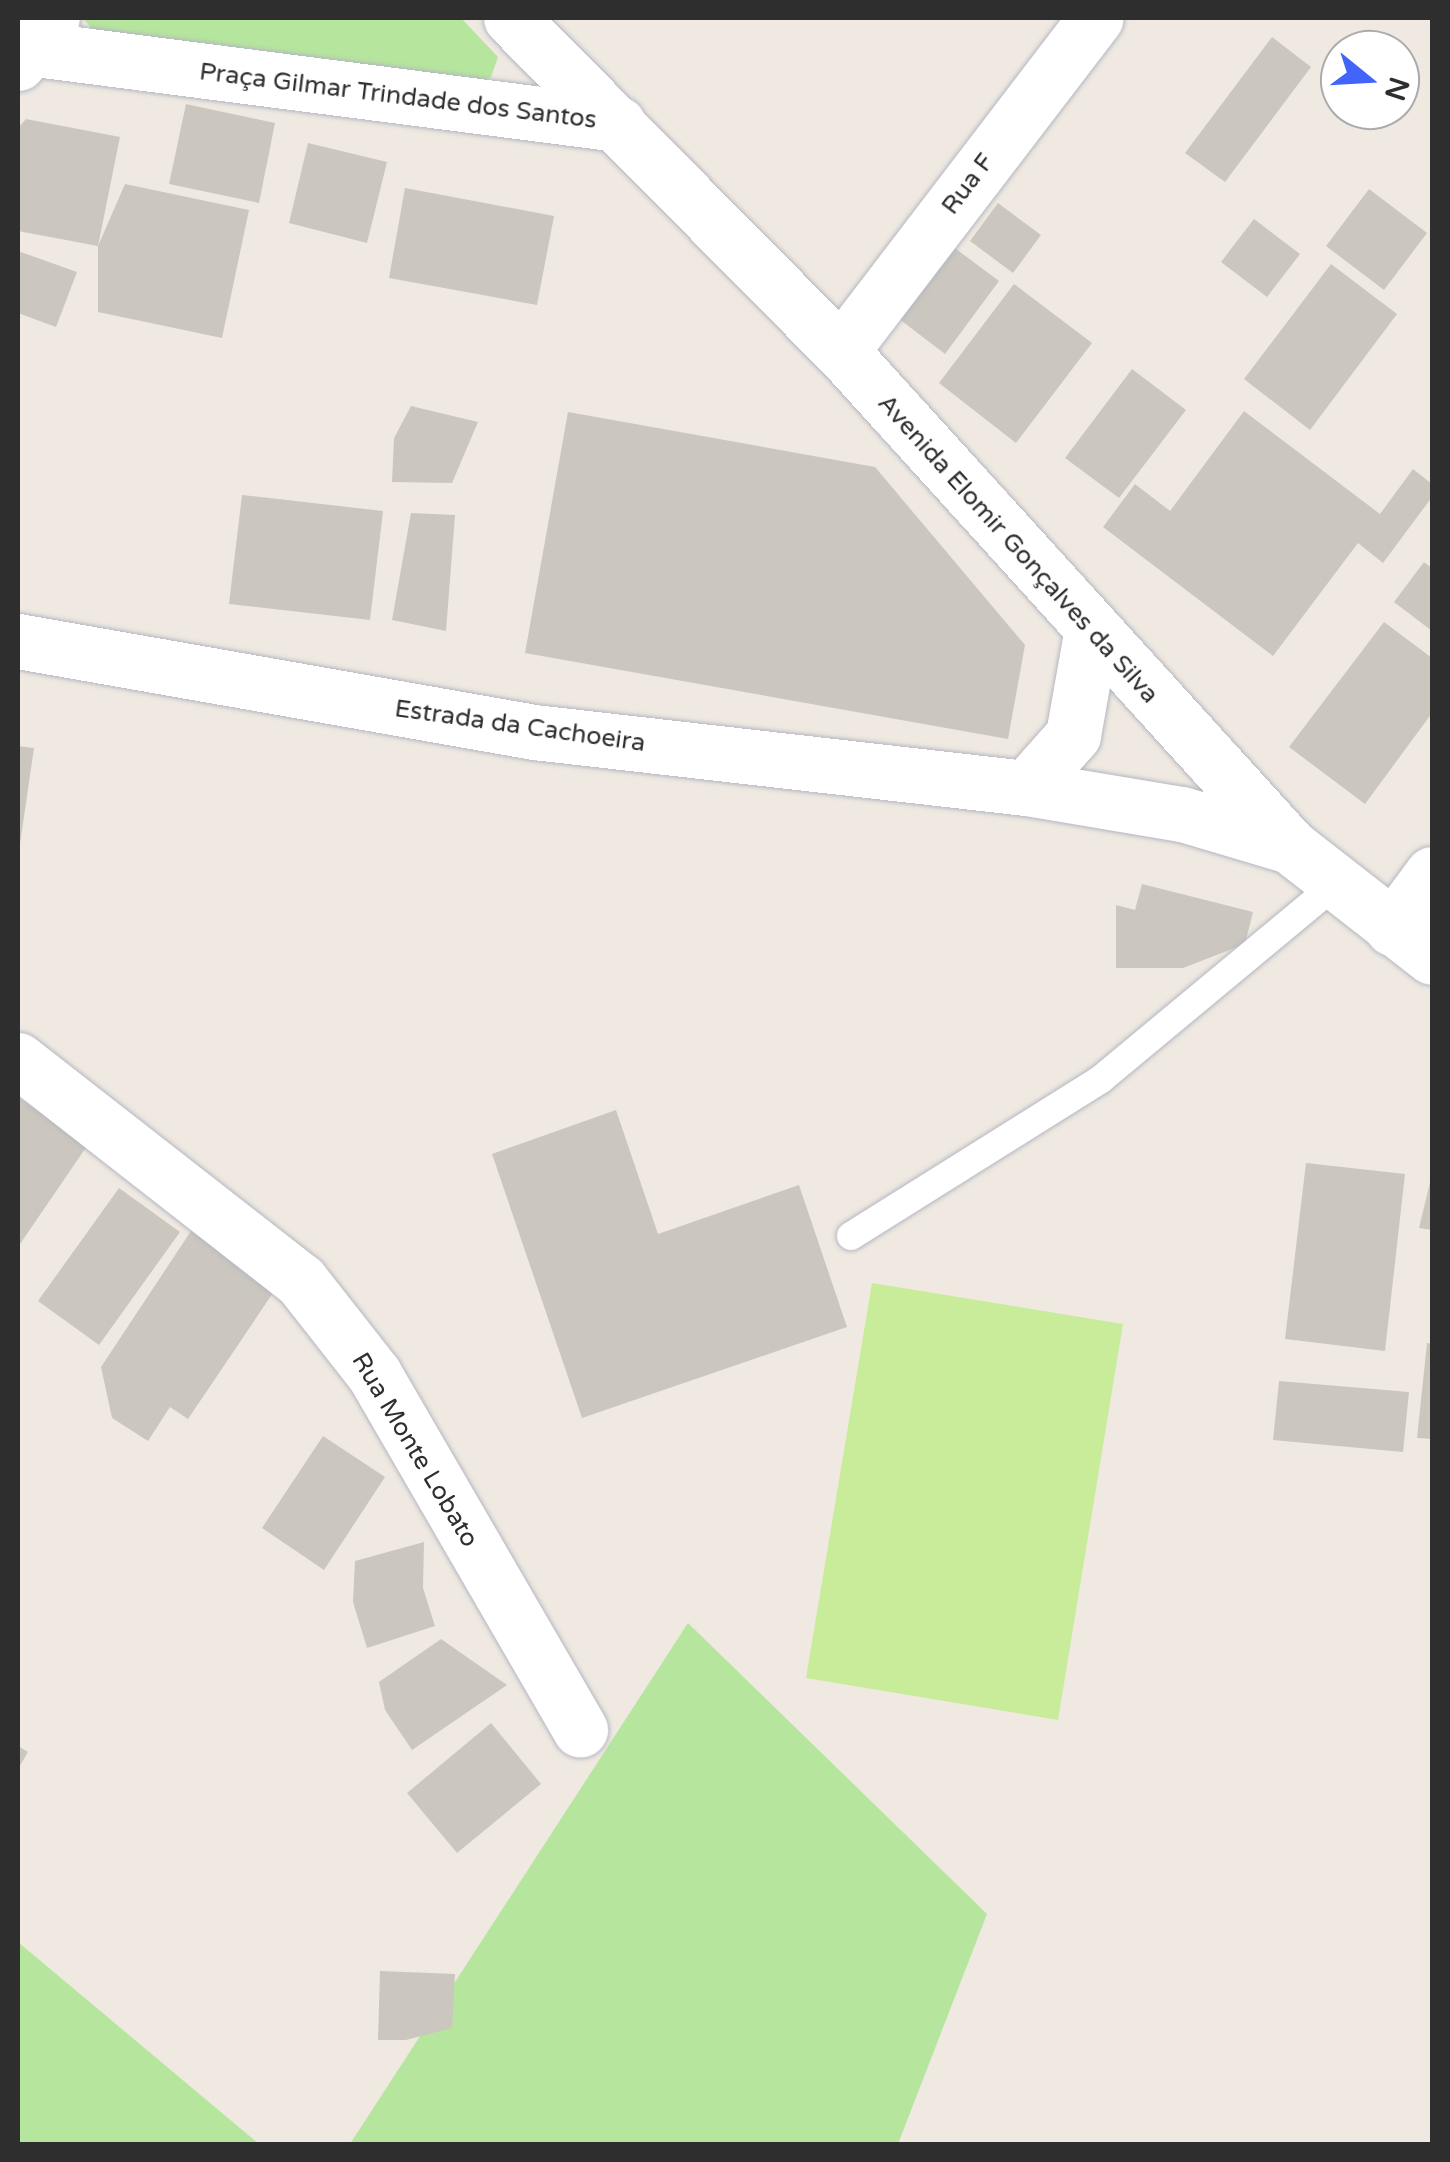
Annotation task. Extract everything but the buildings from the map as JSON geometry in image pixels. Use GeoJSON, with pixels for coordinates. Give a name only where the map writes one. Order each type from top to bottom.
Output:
{"type":"FeatureCollection","features":[{"type":"Feature","properties":{"kind":"street","name":"Praça Gilmar Trindade dos Santos"},"geometry":{"type":"LineString","coordinates":[[510,18],[618,124]]}},
{"type":"Feature","properties":{"kind":"street","name":"Rua F"},"geometry":{"type":"LineString","coordinates":[[840,351],[1096,18]]}},
{"type":"Feature","properties":{"kind":"street","name":"Praça Gilmar Trindade dos Santos"},"geometry":{"type":"LineString","coordinates":[[33,43],[618,124]]}},
{"type":"Feature","properties":{"kind":"street","name":"Avenida Elomir Gonçalves da Silva"},"geometry":{"type":"LineString","coordinates":[[618,124],[840,351],[1091,634],[1290,846],[1412,942]]}},
{"type":"Feature","properties":{"kind":"street"},"geometry":{"type":"LineString","coordinates":[[1026,788],[1073,734],[1091,634]]}},
{"type":"Feature","properties":{"kind":"street","name":"Estrada da Cachoeira"},"geometry":{"type":"LineString","coordinates":[[18,642],[534,732],[1026,788],[1182,814],[1290,846]]}},
{"type":"Feature","properties":{"kind":"street"},"geometry":{"type":"LineString","coordinates":[[1412,942],[1432,874]]}},
{"type":"Feature","properties":{"kind":"street","name":"Rua Monte Lobato"},"geometry":{"type":"LineString","coordinates":[[18,1060],[301,1281],[374,1374],[580,1730]]}},
{"type":"Feature","properties":{"kind":"lane"},"geometry":{"type":"LineString","coordinates":[[851,1236],[1101,1079],[1338,882]]}},
{"type":"Feature","properties":{"kind":"green space"},"geometry":{"type":"Polygon","coordinates":[[[83,18],[461,18],[498,57],[491,77],[471,85],[92,29],[83,18]]]}},
{"type":"Feature","properties":{"kind":"green space"},"geometry":{"type":"Polygon","coordinates":[[[872,1283],[1123,1324],[1058,1720],[806,1678],[872,1283]]]}},
{"type":"Feature","properties":{"kind":"green space"},"geometry":{"type":"Polygon","coordinates":[[[688,1623],[987,1914],[898,2144],[350,2144],[688,1623]]]}},
{"type":"Feature","properties":{"kind":"green space"},"geometry":{"type":"Polygon","coordinates":[[[18,1942],[259,2144],[18,2144],[18,1942]]]}}]}
